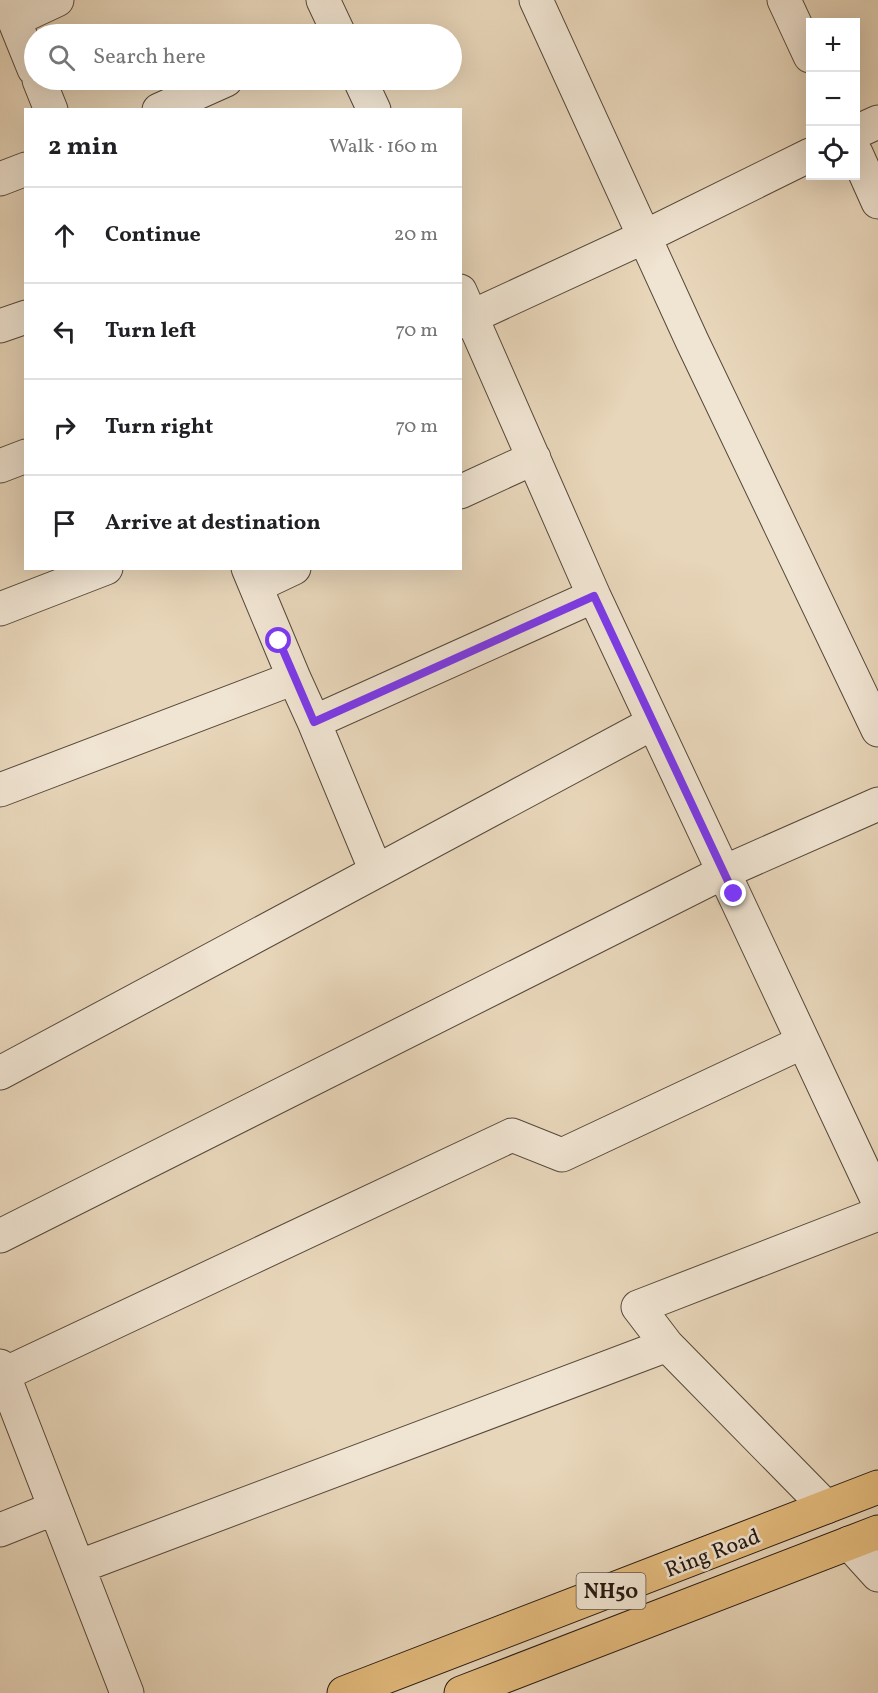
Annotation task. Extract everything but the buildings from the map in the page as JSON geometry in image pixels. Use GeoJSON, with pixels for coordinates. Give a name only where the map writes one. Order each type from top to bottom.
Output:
{"type":"FeatureCollection","features":[{"type":"Feature","properties":{"kind":"highway","name":"Ring Road"},"geometry":{"type":"LineString","coordinates":[[344,1693],[878,1487]]}},
{"type":"Feature","properties":{"kind":"highway","name":"Ring Road"},"geometry":{"type":"LineString","coordinates":[[461,1693],[864,1537]]}},
{"type":"Feature","properties":{"kind":"street"},"geometry":{"type":"LineString","coordinates":[[24,50],[10,24],[57,0]]}},
{"type":"Feature","properties":{"kind":"street"},"geometry":{"type":"LineString","coordinates":[[322,0],[331,24]]}},
{"type":"Feature","properties":{"kind":"street"},"geometry":{"type":"LineString","coordinates":[[536,0],[644,237],[878,730]]}},
{"type":"Feature","properties":{"kind":"street"},"geometry":{"type":"LineString","coordinates":[[784,0],[806,47]]}},
{"type":"Feature","properties":{"kind":"street"},"geometry":{"type":"LineString","coordinates":[[43,90],[50,108]]}},
{"type":"Feature","properties":{"kind":"street"},"geometry":{"type":"LineString","coordinates":[[163,108],[204,90]]}},
{"type":"Feature","properties":{"kind":"street"},"geometry":{"type":"LineString","coordinates":[[365,90],[373,108]]}},
{"type":"Feature","properties":{"kind":"street"},"geometry":{"type":"LineString","coordinates":[[860,130],[878,122]]}},
{"type":"Feature","properties":{"kind":"street"},"geometry":{"type":"LineString","coordinates":[[806,157],[644,237],[465,310],[534,458],[594,596],[878,1201]]}},
{"type":"Feature","properties":{"kind":"street"},"geometry":{"type":"LineString","coordinates":[[860,164],[878,202]]}},
{"type":"Feature","properties":{"kind":"street"},"geometry":{"type":"LineString","coordinates":[[0,179],[24,170]]}},
{"type":"Feature","properties":{"kind":"street"},"geometry":{"type":"LineString","coordinates":[[0,326],[24,317]]}},
{"type":"Feature","properties":{"kind":"street"},"geometry":{"type":"LineString","coordinates":[[0,466],[24,457]]}},
{"type":"Feature","properties":{"kind":"street"},"geometry":{"type":"LineString","coordinates":[[462,491],[534,458]]}},
{"type":"Feature","properties":{"kind":"street"},"geometry":{"type":"LineString","coordinates":[[0,609],[101,570]]}},
{"type":"Feature","properties":{"kind":"street"},"geometry":{"type":"LineString","coordinates":[[285,570],[252,577],[376,871]]}},
{"type":"Feature","properties":{"kind":"street"},"geometry":{"type":"LineString","coordinates":[[314,722],[594,596]]}},
{"type":"Feature","properties":{"kind":"street"},"geometry":{"type":"LineString","coordinates":[[0,790],[294,678]]}},
{"type":"Feature","properties":{"kind":"street"},"geometry":{"type":"LineString","coordinates":[[0,1073],[653,723]]}},
{"type":"Feature","properties":{"kind":"street"},"geometry":{"type":"LineString","coordinates":[[0,1236],[724,872],[878,804]]}},
{"type":"Feature","properties":{"kind":"street"},"geometry":{"type":"LineString","coordinates":[[127,1693],[1,1372],[512,1135],[562,1155],[803,1042]]}},
{"type":"Feature","properties":{"kind":"street"},"geometry":{"type":"LineString","coordinates":[[826,1508],[667,1345],[638,1307],[878,1214]]}},
{"type":"Feature","properties":{"kind":"street"},"geometry":{"type":"LineString","coordinates":[[78,1567],[667,1345]]}},
{"type":"Feature","properties":{"kind":"street"},"geometry":{"type":"LineString","coordinates":[[0,1530],[55,1508]]}},
{"type":"Feature","properties":{"kind":"street"},"geometry":{"type":"LineString","coordinates":[[864,1537],[878,1575]]}},
{"type":"Feature","properties":{"kind":"route"},"geometry":{"type":"LineString","coordinates":[[279,641],[314,722],[594,596],[734,894]]}}]}
